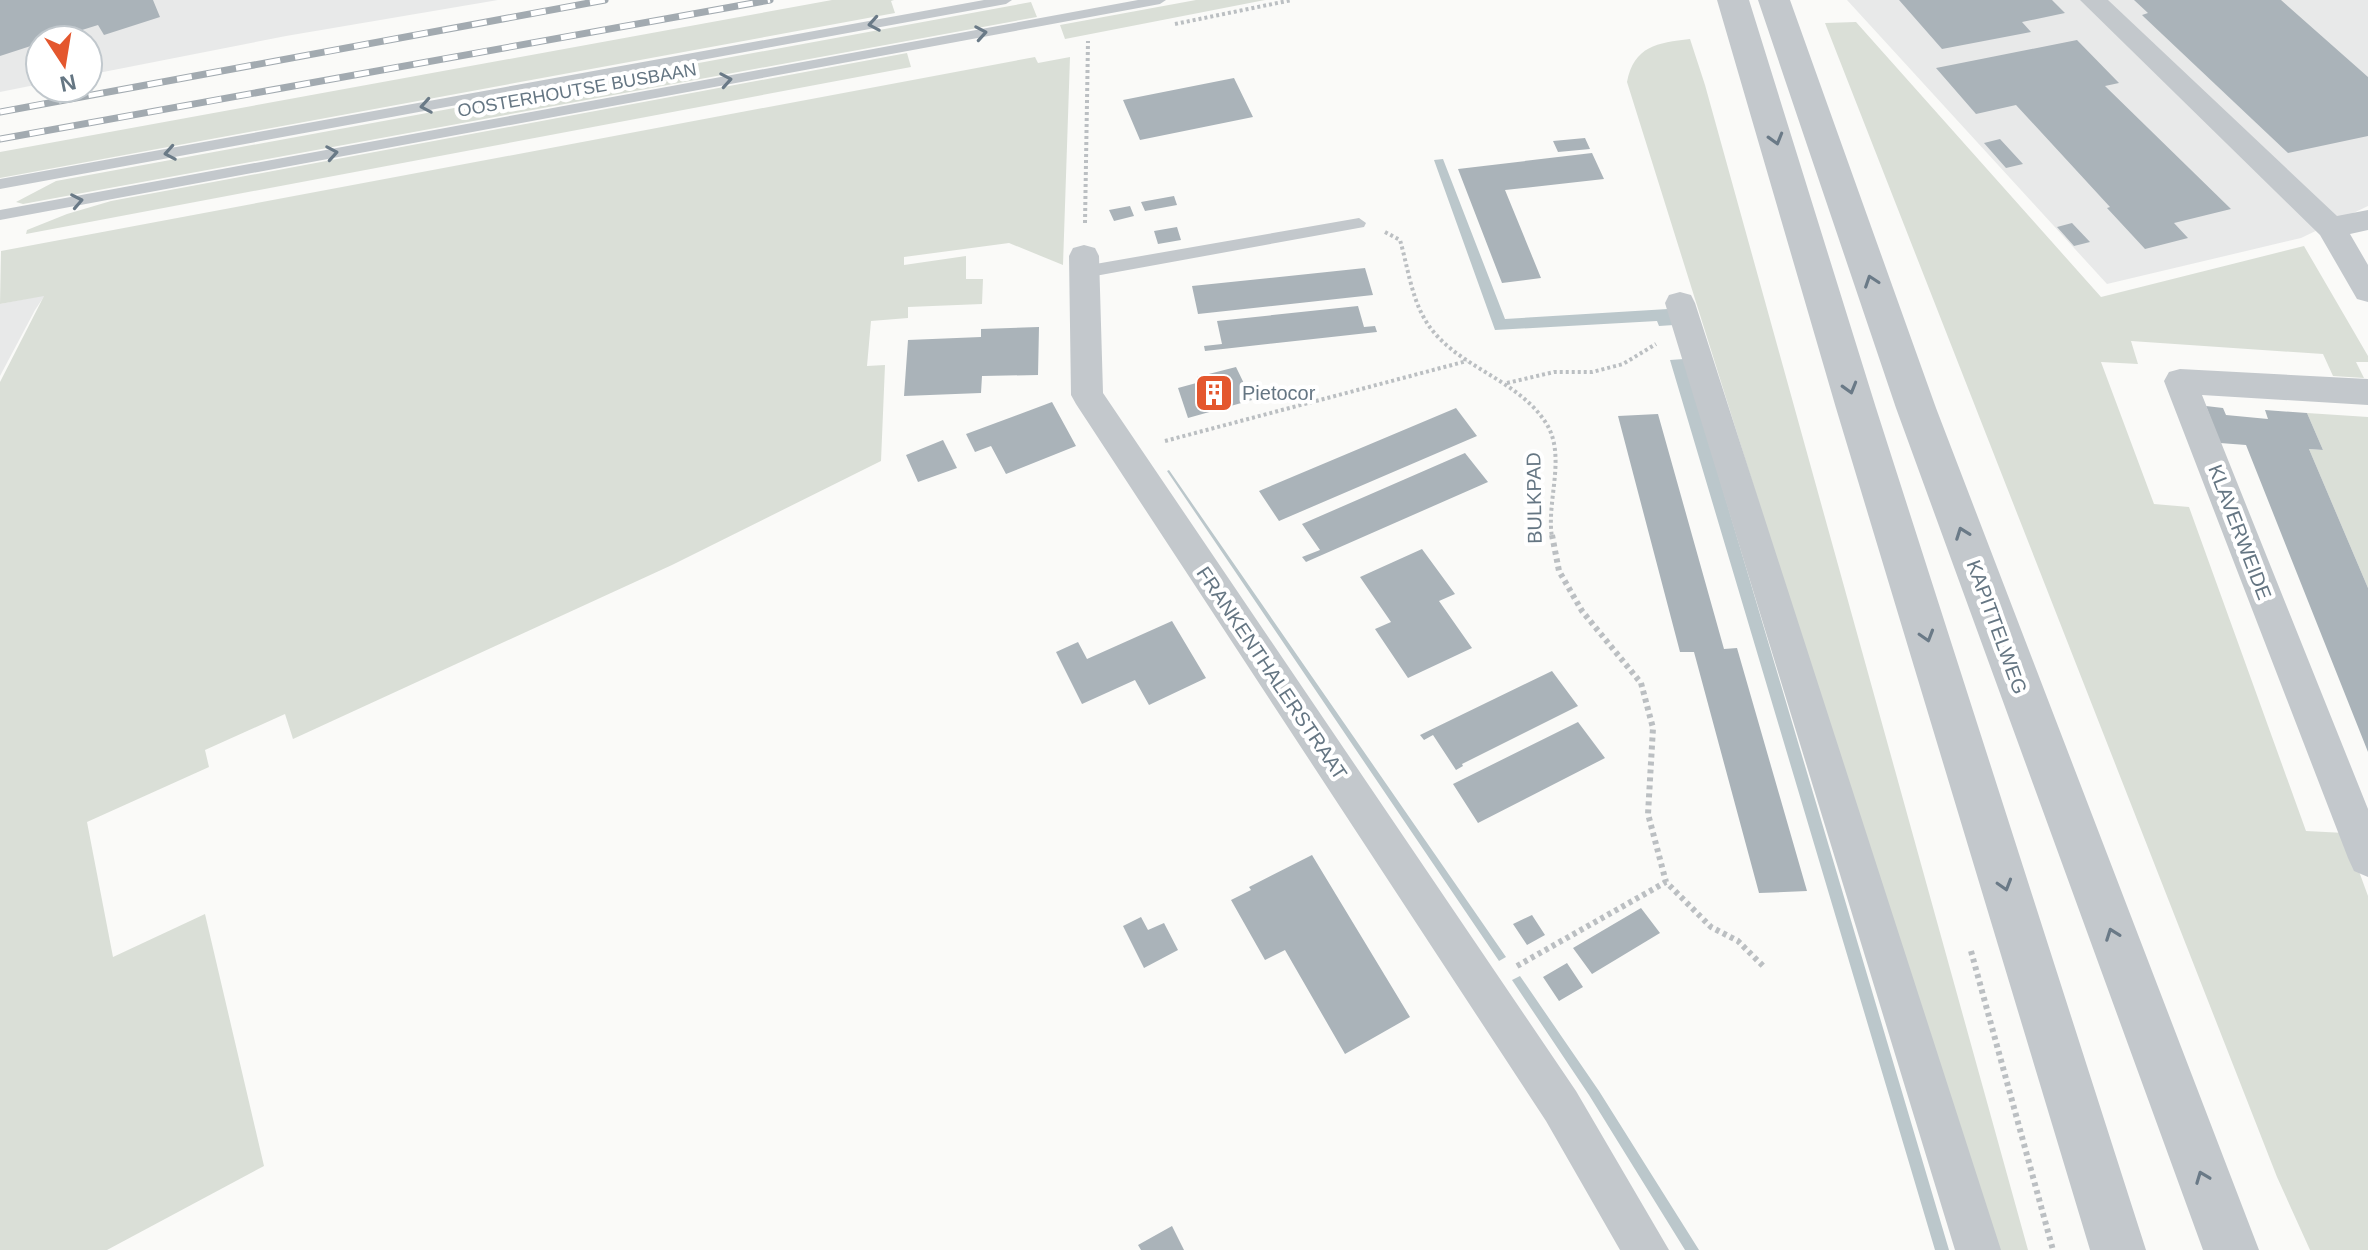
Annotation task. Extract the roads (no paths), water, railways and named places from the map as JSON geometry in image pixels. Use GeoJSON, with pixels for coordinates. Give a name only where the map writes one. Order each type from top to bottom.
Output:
{"type":"FeatureCollection","features":[{"type":"Feature","properties":{"kind":"street","name":"KAPITTELWEG"},"geometry":{"type":"LineString","coordinates":[[1733,0],[1773,60],[1916,408],[2231,1250]]}},
{"type":"Feature","properties":{"kind":"street","name":"KAPITTELWEG"},"geometry":{"type":"LineString","coordinates":[[1774,0],[1773,60],[1860,423],[2118,1250]]}},
{"type":"Feature","properties":{"kind":"street"},"geometry":{"type":"LineString","coordinates":[[2093,0],[2331,228],[2368,291]]}},
{"type":"Feature","properties":{"kind":"street"},"geometry":{"type":"LineString","coordinates":[[2331,228],[2368,220]]}},
{"type":"Feature","properties":{"kind":"street","name":"FRANKENTHALERSTRAAT"},"geometry":{"type":"LineString","coordinates":[[1084,264],[1087,395],[1561,1106],[1646,1250]]}},
{"type":"Feature","properties":{"kind":"street"},"geometry":{"type":"LineString","coordinates":[[1686,319],[1978,1250]]}},
{"type":"Feature","properties":{"kind":"street","name":"KLAVERWEIDE"},"geometry":{"type":"LineString","coordinates":[[2368,392],[2180,381],[2368,858]]}},
{"type":"Feature","properties":{"kind":"lane","name":"OOSTERHOUTSE BUSBAAN"},"geometry":{"type":"LineString","coordinates":[[0,184],[1006,0]]}},
{"type":"Feature","properties":{"kind":"lane","name":"OOSTERHOUTSE BUSBAAN"},"geometry":{"type":"LineString","coordinates":[[0,215],[1160,0]]}},
{"type":"Feature","properties":{"kind":"lane"},"geometry":{"type":"LineString","coordinates":[[1084,264],[1359,223]]}},
{"type":"Feature","properties":{"kind":"railway"},"geometry":{"type":"LineString","coordinates":[[0,112],[605,0]]}},
{"type":"Feature","properties":{"kind":"railway"},"geometry":{"type":"LineString","coordinates":[[0,139],[770,0]]}},
{"type":"Feature","properties":{"kind":"place","name":"Pietocor"},"geometry":{"type":"Point","coordinates":[1214,393]}}]}
